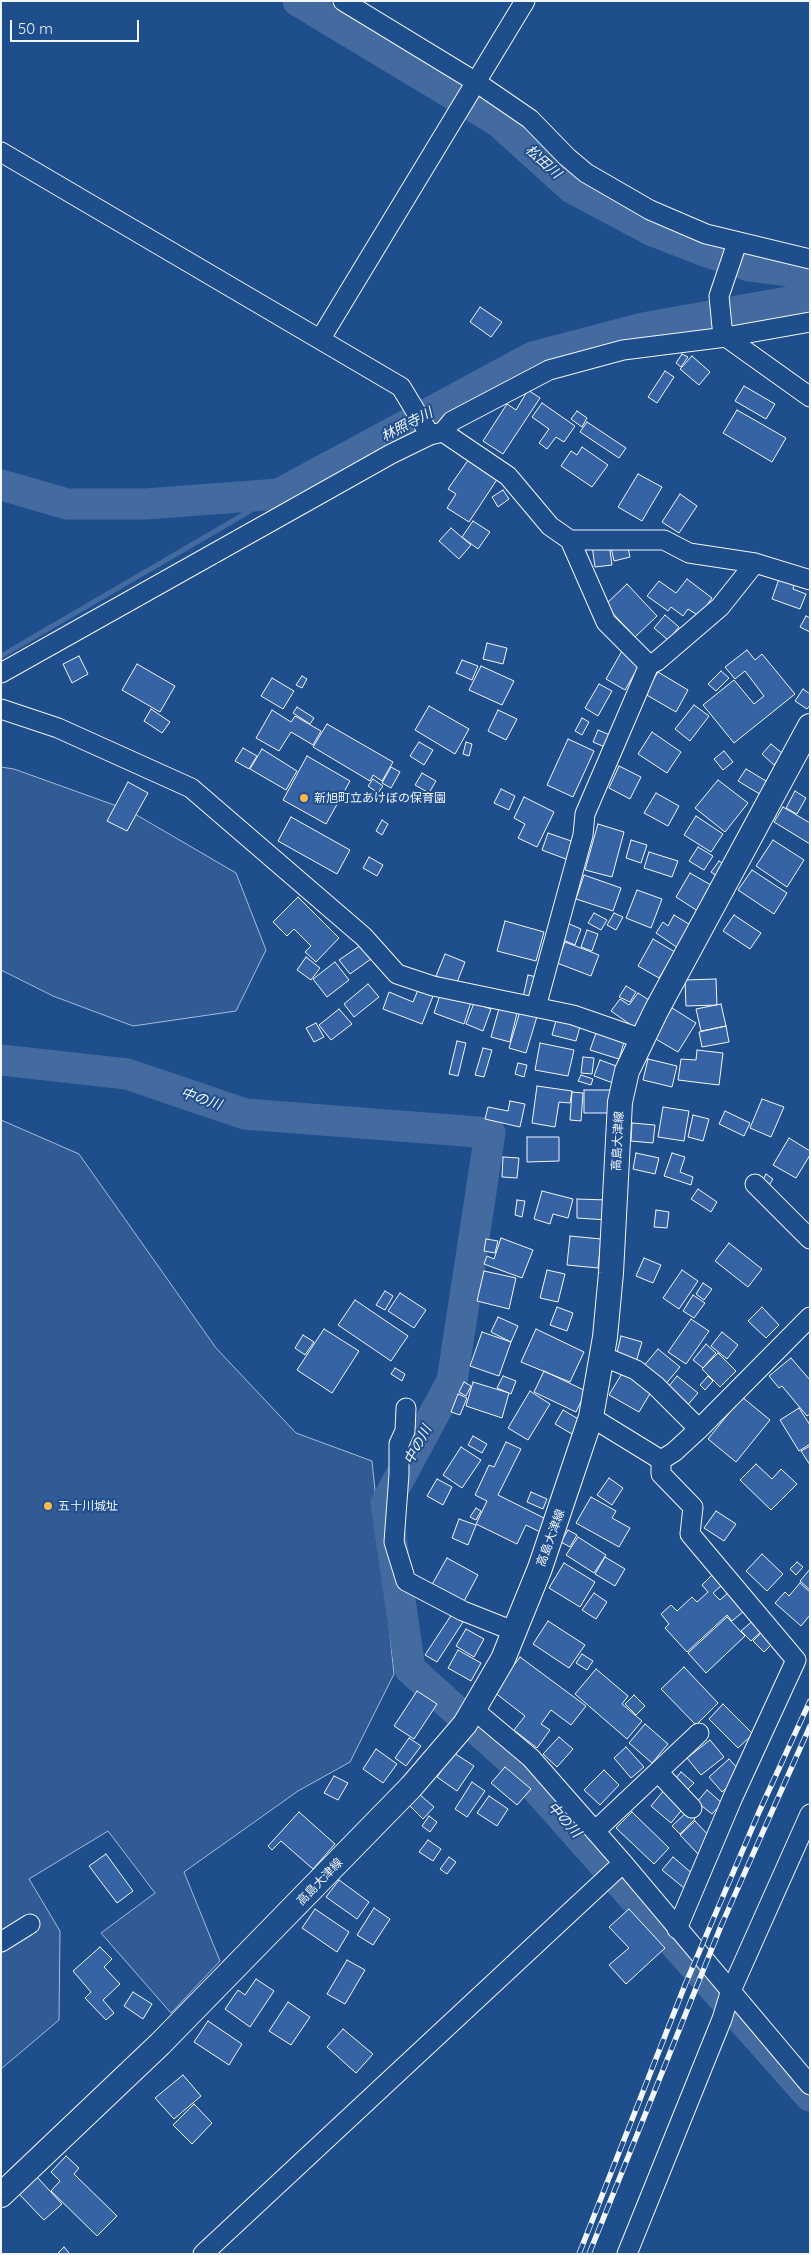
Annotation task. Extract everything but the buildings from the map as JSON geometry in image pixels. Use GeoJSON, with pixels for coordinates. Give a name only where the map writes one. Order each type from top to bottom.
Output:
{"type":"FeatureCollection","features":[{"type":"Feature","properties":{"kind":"main road","name":"高島大津線"},"geometry":{"type":"LineString","coordinates":[[1,2195],[160,2044],[411,1787],[470,1716],[503,1659],[516,1632],[568,1492],[591,1417],[602,1356],[611,1273],[620,1102],[627,1071],[642,1039],[810,726]]}},
{"type":"Feature","properties":{"kind":"street"},"geometry":{"type":"LineString","coordinates":[[343,1],[476,82],[530,119],[567,158],[586,173],[650,210],[706,234],[735,249],[810,259]]}},
{"type":"Feature","properties":{"kind":"street"},"geometry":{"type":"LineString","coordinates":[[320,338],[525,1]]}},
{"type":"Feature","properties":{"kind":"street"},"geometry":{"type":"LineString","coordinates":[[1,152],[401,386],[437,434],[508,476],[550,526],[570,540],[606,622],[649,665]]}},
{"type":"Feature","properties":{"kind":"street"},"geometry":{"type":"LineString","coordinates":[[735,249],[719,296],[724,332],[810,398]]}},
{"type":"Feature","properties":{"kind":"street"},"geometry":{"type":"LineString","coordinates":[[1,673],[391,454],[437,434],[452,421],[549,370],[623,350],[724,332],[810,322]]}},
{"type":"Feature","properties":{"kind":"street"},"geometry":{"type":"LineString","coordinates":[[570,540],[664,540],[689,553],[755,563],[810,580]]}},
{"type":"Feature","properties":{"kind":"street"},"geometry":{"type":"LineString","coordinates":[[536,1007],[583,835],[585,814],[649,665],[657,661],[720,607],[755,563]]}},
{"type":"Feature","properties":{"kind":"street"},"geometry":{"type":"LineString","coordinates":[[1,709],[58,728],[191,788],[364,937],[397,974],[433,986],[573,1014],[642,1039]]}},
{"type":"Feature","properties":{"kind":"street"},"geometry":{"type":"LineString","coordinates":[[754,1184],[810,1238]]}},
{"type":"Feature","properties":{"kind":"street"},"geometry":{"type":"LineString","coordinates":[[661,1460],[674,1452],[699,1429],[810,1317]]}},
{"type":"Feature","properties":{"kind":"street"},"geometry":{"type":"LineString","coordinates":[[602,1356],[636,1370],[656,1386],[699,1429]]}},
{"type":"Feature","properties":{"kind":"street"},"geometry":{"type":"LineString","coordinates":[[406,1408],[405,1431],[398,1444],[399,1474],[394,1542],[406,1581],[463,1611],[516,1632]]}},
{"type":"Feature","properties":{"kind":"street"},"geometry":{"type":"LineString","coordinates":[[591,1417],[661,1460]]}},
{"type":"Feature","properties":{"kind":"street"},"geometry":{"type":"LineString","coordinates":[[661,1460],[661,1474],[693,1507],[690,1534],[796,1660],[677,1929]]}},
{"type":"Feature","properties":{"kind":"street"},"geometry":{"type":"LineString","coordinates":[[470,1716],[531,1758],[623,1863],[730,1993],[808,2080]]}},
{"type":"Feature","properties":{"kind":"street"},"geometry":{"type":"LineString","coordinates":[[595,1832],[699,1733]]}},
{"type":"Feature","properties":{"kind":"street"},"geometry":{"type":"LineString","coordinates":[[658,1772],[692,1808]]}},
{"type":"Feature","properties":{"kind":"street"},"geometry":{"type":"LineString","coordinates":[[627,2254],[722,2019],[730,1993],[810,1814]]}},
{"type":"Feature","properties":{"kind":"street"},"geometry":{"type":"LineString","coordinates":[[203,2254],[623,1863]]}},
{"type":"Feature","properties":{"kind":"street"},"geometry":{"type":"LineString","coordinates":[[1,1942],[30,1924]]}},
{"type":"Feature","properties":{"kind":"shaded area"},"geometry":{"type":"Polygon","coordinates":[[[1,767],[14,769],[128,810],[236,873],[266,950],[236,1011],[133,1026],[53,996],[1,970],[1,767]]]}},
{"type":"Feature","properties":{"kind":"shaded area"},"geometry":{"type":"Polygon","coordinates":[[[1,1120],[79,1154],[216,1348],[296,1433],[372,1461],[394,1674],[350,1762],[298,1791],[184,1872],[220,1961],[171,2013],[101,1933],[155,1893],[108,1831],[29,1879],[60,1931],[59,2020],[1,2069],[1,1120]]]}},
{"type":"Feature","properties":{"kind":"waterway","name":"松田川"},"geometry":{"type":"LineString","coordinates":[[298,1],[499,122],[572,188],[653,231],[702,250],[749,266],[810,274]]}},
{"type":"Feature","properties":{"kind":"waterway","name":"林照寺川"},"geometry":{"type":"LineString","coordinates":[[1,485],[67,504],[145,504],[279,494],[533,357],[643,328],[810,298]]}},
{"type":"Feature","properties":{"kind":"waterway"},"geometry":{"type":"LineString","coordinates":[[1,656],[279,494]]}},
{"type":"Feature","properties":{"kind":"waterway","name":"中の川"},"geometry":{"type":"LineString","coordinates":[[1,1060],[127,1074],[245,1114],[490,1133],[452,1381],[386,1503],[410,1669],[511,1760],[810,2096]]}},
{"type":"Feature","properties":{"kind":"railway"},"geometry":{"type":"LineString","coordinates":[[579,2254],[685,1985],[759,1812],[810,1701]]}},
{"type":"Feature","properties":{"kind":"railway"},"geometry":{"type":"LineString","coordinates":[[589,2254],[721,1926],[810,1726]]}},
{"type":"Feature","properties":{"kind":"place","name":"新旭町立あけぼの保育園"},"geometry":{"type":"Point","coordinates":[304,798]}},
{"type":"Feature","properties":{"kind":"place","name":"五十川城址"},"geometry":{"type":"Point","coordinates":[48,1506]}}]}
